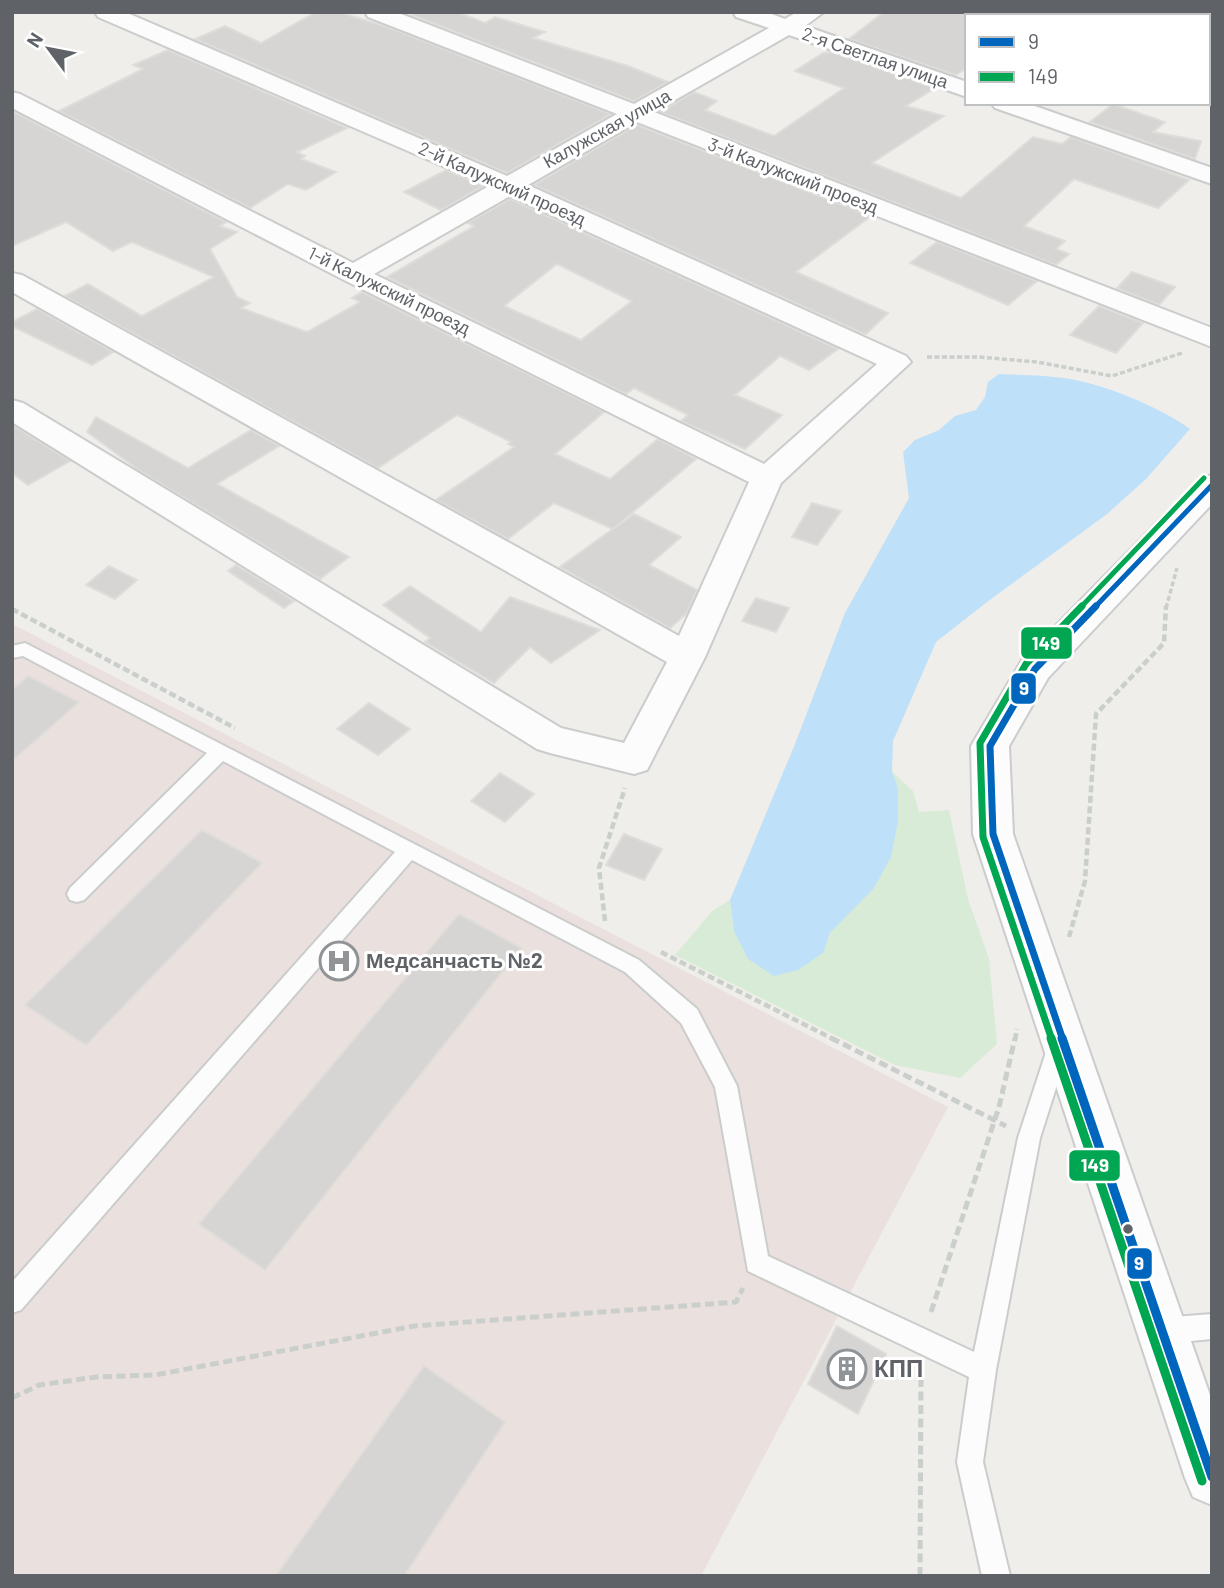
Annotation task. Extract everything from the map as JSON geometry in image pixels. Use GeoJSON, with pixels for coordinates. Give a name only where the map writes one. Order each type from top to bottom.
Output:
{"type":"FeatureCollection","features":[{"type":"Feature","properties":{"kind":"street","name":"2-й Калужский проезд"},"geometry":{"type":"LineString","coordinates":[[106,12],[507,185],[897,362]]}},
{"type":"Feature","properties":{"kind":"street","name":"3-й Калужский проезд"},"geometry":{"type":"LineString","coordinates":[[376,12],[1211,338]]}},
{"type":"Feature","properties":{"kind":"street","name":"2-я Светлая улица"},"geometry":{"type":"LineString","coordinates":[[744,12],[965,89]]}},
{"type":"Feature","properties":{"kind":"street","name":"Калужская улица"},"geometry":{"type":"LineString","coordinates":[[354,274],[814,12]]}},
{"type":"Feature","properties":{"kind":"street","name":"1-й Калужский проезд"},"geometry":{"type":"LineString","coordinates":[[12,99],[354,274],[768,478]]}},
{"type":"Feature","properties":{"kind":"street"},"geometry":{"type":"LineString","coordinates":[[1012,105],[1076,119],[1212,177]]}},
{"type":"Feature","properties":{"kind":"street"},"geometry":{"type":"LineString","coordinates":[[12,281],[687,657]]}},
{"type":"Feature","properties":{"kind":"street"},"geometry":{"type":"LineString","coordinates":[[12,409],[550,739],[634,760],[687,657],[768,478],[897,362]]}},
{"type":"Feature","properties":{"kind":"street"},"geometry":{"type":"LineString","coordinates":[[1212,485],[1035,669],[990,747],[993,834],[1212,1478]]}},
{"type":"Feature","properties":{"kind":"lane"},"geometry":{"type":"LineString","coordinates":[[12,652],[25,649],[632,966],[688,1016],[726,1086],[757,1263],[983,1370]]}},
{"type":"Feature","properties":{"kind":"lane"},"geometry":{"type":"LineString","coordinates":[[77,894],[221,751]]}},
{"type":"Feature","properties":{"kind":"lane"},"geometry":{"type":"LineString","coordinates":[[12,1301],[410,850]]}},
{"type":"Feature","properties":{"kind":"lane"},"geometry":{"type":"LineString","coordinates":[[996,1576],[970,1462],[983,1370],[1029,1138],[1056,1019]]}},
{"type":"Feature","properties":{"kind":"lane"},"geometry":{"type":"LineString","coordinates":[[1161,1331],[1212,1326]]}},
{"type":"Feature","properties":{"kind":"path"},"geometry":{"type":"LineString","coordinates":[[897,362],[923,357],[979,357],[1037,362],[1112,376],[1171,359],[1211,338]]}},
{"type":"Feature","properties":{"kind":"path"},"geometry":{"type":"LineString","coordinates":[[920,1576],[922,1341],[999,1107],[1024,998],[1056,1019],[1085,881],[1096,714],[1164,643],[1165,611],[1178,564]]}},
{"type":"Feature","properties":{"kind":"path"},"geometry":{"type":"LineString","coordinates":[[605,924],[599,868],[634,760]]}},
{"type":"Feature","properties":{"kind":"path"},"geometry":{"type":"LineString","coordinates":[[12,1398],[39,1385],[96,1377],[155,1375],[414,1326],[736,1302],[757,1263]]}},
{"type":"Feature","properties":{"kind":"shaded area","name":"Медсанчасть №2"},"geometry":{"type":"Polygon","coordinates":[[[12,624],[948,1107],[701,1576],[12,1576],[12,624]]]}},
{"type":"Feature","properties":{"kind":"green space"},"geometry":{"type":"Polygon","coordinates":[[[892,772],[913,791],[919,812],[949,810],[968,899],[989,959],[997,1044],[960,1078],[895,1065],[675,955],[712,911],[730,900],[734,931],[823,953],[830,933],[849,912],[898,788],[892,772]]]}},
{"type":"Feature","properties":{"kind":"water"},"geometry":{"type":"Polygon","coordinates":[[[999,374],[1056,377],[1096,385],[1147,405],[1190,429],[1146,479],[1107,514],[936,642],[893,741],[892,771],[898,788],[898,821],[891,857],[874,888],[830,933],[823,953],[798,970],[774,976],[748,959],[734,931],[730,900],[795,744],[845,613],[909,498],[903,452],[915,440],[939,430],[955,416],[976,410],[985,397],[988,382],[999,374]]]}},
{"type":"Feature","properties":{"kind":"building"},"geometry":{"type":"Polygon","coordinates":[[[316,12],[338,12],[385,26],[611,114],[507,173],[195,39],[225,26],[261,43],[316,12]]]}},
{"type":"Feature","properties":{"kind":"building"},"geometry":{"type":"Polygon","coordinates":[[[418,12],[457,12],[485,23],[495,17],[545,32],[533,38],[628,66],[668,82],[634,101],[412,15],[418,12]]]}},
{"type":"Feature","properties":{"kind":"building"},"geometry":{"type":"Polygon","coordinates":[[[884,12],[967,12],[965,69],[956,75],[849,39],[884,12]]]}},
{"type":"Feature","properties":{"kind":"building"},"geometry":{"type":"Polygon","coordinates":[[[168,50],[347,128],[297,152],[305,156],[301,159],[336,172],[306,190],[288,184],[250,208],[59,111],[143,69],[133,65],[168,50]]]}},
{"type":"Feature","properties":{"kind":"building"},"geometry":{"type":"Polygon","coordinates":[[[831,52],[935,88],[906,106],[944,116],[872,163],[961,198],[1033,137],[1062,144],[1071,137],[1189,180],[1158,208],[1074,179],[1024,226],[1065,241],[1056,249],[1069,254],[1056,265],[660,112],[694,92],[717,101],[705,110],[774,136],[844,88],[795,71],[823,53],[831,52]]]}},
{"type":"Feature","properties":{"kind":"building"},"geometry":{"type":"Polygon","coordinates":[[[1112,105],[1116,105],[1165,122],[1153,132],[1201,141],[1195,159],[1090,122],[1112,105]]]}},
{"type":"Feature","properties":{"kind":"building"},"geometry":{"type":"Polygon","coordinates":[[[12,111],[226,222],[220,226],[237,232],[210,249],[237,297],[250,303],[241,308],[307,332],[360,302],[352,298],[362,292],[604,412],[555,454],[610,479],[658,439],[696,459],[613,529],[554,503],[508,539],[436,500],[514,447],[508,444],[511,442],[457,415],[378,468],[65,296],[88,284],[142,316],[214,277],[132,242],[113,251],[66,222],[12,246],[12,111]]]}},
{"type":"Feature","properties":{"kind":"building"},"geometry":{"type":"Polygon","coordinates":[[[637,125],[871,216],[796,272],[888,313],[866,334],[860,332],[534,185],[637,125]]]}},
{"type":"Feature","properties":{"kind":"building"},"geometry":{"type":"Polygon","coordinates":[[[446,170],[483,186],[441,210],[404,192],[446,170]]]}},
{"type":"Feature","properties":{"kind":"building"},"geometry":{"type":"Polygon","coordinates":[[[510,199],[838,349],[809,370],[780,356],[735,395],[782,415],[745,449],[681,421],[688,415],[634,388],[626,394],[387,277],[474,226],[468,223],[510,199]],[[557,264],[504,306],[581,340],[632,301],[557,264]]]}},
{"type":"Feature","properties":{"kind":"building"},"geometry":{"type":"Polygon","coordinates":[[[937,242],[1037,281],[1008,305],[910,263],[937,242]]]}},
{"type":"Feature","properties":{"kind":"building"},"geometry":{"type":"Polygon","coordinates":[[[1132,272],[1175,287],[1159,305],[1117,288],[1132,272]]]}},
{"type":"Feature","properties":{"kind":"building"},"geometry":{"type":"Polygon","coordinates":[[[1099,306],[1143,323],[1116,353],[1070,335],[1099,306]]]}},
{"type":"Feature","properties":{"kind":"building"},"geometry":{"type":"Polygon","coordinates":[[[37,309],[113,352],[92,365],[12,326],[12,322],[37,309]]]}},
{"type":"Feature","properties":{"kind":"building"},"geometry":{"type":"Polygon","coordinates":[[[96,417],[188,468],[251,430],[279,446],[217,484],[349,557],[320,579],[140,471],[87,432],[96,417]]]}},
{"type":"Feature","properties":{"kind":"building"},"geometry":{"type":"Polygon","coordinates":[[[12,425],[70,461],[28,485],[12,473],[12,425]]]}},
{"type":"Feature","properties":{"kind":"building"},"geometry":{"type":"Polygon","coordinates":[[[812,503],[841,511],[817,545],[792,537],[812,503]]]}},
{"type":"Feature","properties":{"kind":"building"},"geometry":{"type":"Polygon","coordinates":[[[634,514],[681,537],[649,565],[697,590],[687,613],[670,628],[560,567],[634,514]]]}},
{"type":"Feature","properties":{"kind":"building"},"geometry":{"type":"Polygon","coordinates":[[[236,565],[294,601],[284,608],[228,571],[236,565]]]}},
{"type":"Feature","properties":{"kind":"building"},"geometry":{"type":"Polygon","coordinates":[[[109,566],[137,580],[115,599],[86,585],[109,566]]]}},
{"type":"Feature","properties":{"kind":"building"},"geometry":{"type":"Polygon","coordinates":[[[410,586],[481,632],[510,597],[600,630],[551,663],[530,647],[494,683],[425,642],[430,638],[383,605],[410,586]]]}},
{"type":"Feature","properties":{"kind":"building"},"geometry":{"type":"Polygon","coordinates":[[[756,598],[789,608],[776,632],[742,621],[756,598]]]}},
{"type":"Feature","properties":{"kind":"building"},"geometry":{"type":"Polygon","coordinates":[[[28,676],[79,702],[12,761],[12,690],[28,676]]]}},
{"type":"Feature","properties":{"kind":"building"},"geometry":{"type":"Polygon","coordinates":[[[369,703],[410,729],[378,755],[337,729],[369,703]]]}},
{"type":"Feature","properties":{"kind":"building"},"geometry":{"type":"Polygon","coordinates":[[[500,773],[534,794],[505,822],[471,801],[500,773]]]}},
{"type":"Feature","properties":{"kind":"building"},"geometry":{"type":"Polygon","coordinates":[[[202,830],[262,863],[86,1045],[25,1005],[202,830]]]}},
{"type":"Feature","properties":{"kind":"building"},"geometry":{"type":"Polygon","coordinates":[[[624,834],[662,849],[644,880],[606,865],[624,834]]]}},
{"type":"Feature","properties":{"kind":"building"},"geometry":{"type":"Polygon","coordinates":[[[459,914],[521,948],[265,1270],[199,1224],[459,914]]]}},
{"type":"Feature","properties":{"kind":"building","name":"КПП"},"geometry":{"type":"Polygon","coordinates":[[[837,1326],[886,1354],[858,1414],[808,1384],[837,1326]]]}},
{"type":"Feature","properties":{"kind":"building"},"geometry":{"type":"Polygon","coordinates":[[[424,1366],[505,1422],[404,1576],[276,1576],[424,1366]]]}},
{"type":"Feature","properties":{"kind":"transit line","name":"149"},"geometry":{"type":"LineString","coordinates":[[1202,1481],[983,837],[980,743],[1026,664],[1204,478]]}},
{"type":"Feature","properties":{"kind":"transit line","name":"9"},"geometry":{"type":"LineString","coordinates":[[1212,485],[1035,669],[990,746],[993,834],[1212,1477]]}},
{"type":"Feature","properties":{"kind":"place","name":"Медсанчасть №2"},"geometry":{"type":"Point","coordinates":[339,961]}},
{"type":"Feature","properties":{"kind":"place","name":"КПП"},"geometry":{"type":"Point","coordinates":[847,1369]}}]}
